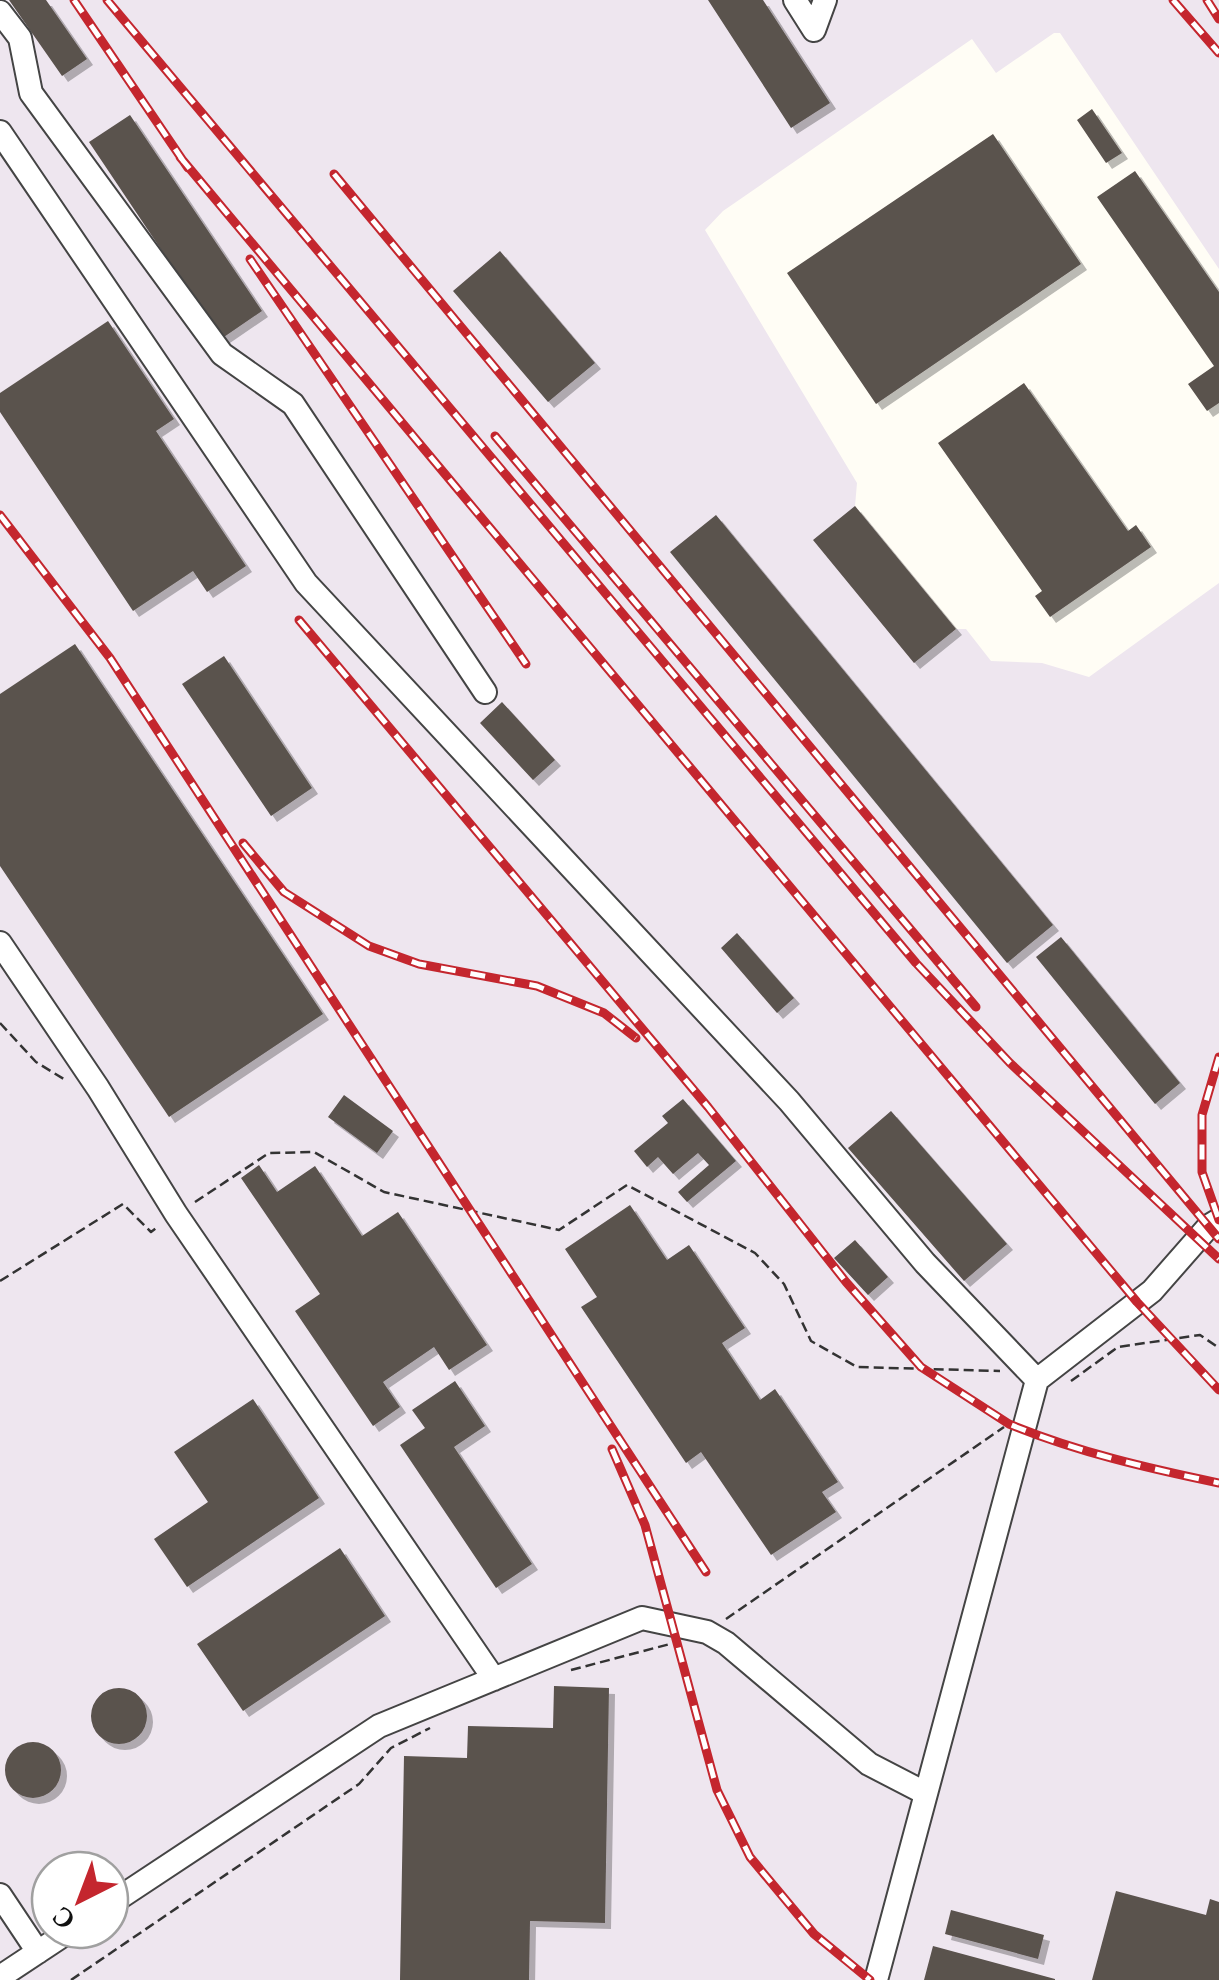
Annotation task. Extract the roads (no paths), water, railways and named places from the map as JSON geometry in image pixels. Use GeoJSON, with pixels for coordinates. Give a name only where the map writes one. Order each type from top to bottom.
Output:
{"type":"FeatureCollection","features":[{"type":"Feature","properties":{"kind":"street"},"geometry":{"type":"LineString","coordinates":[[795,0],[814,30],[826,0]]}},
{"type":"Feature","properties":{"kind":"street"},"geometry":{"type":"LineString","coordinates":[[0,12],[20,38],[31,92],[222,354],[293,404],[486,692]]}},
{"type":"Feature","properties":{"kind":"street"},"geometry":{"type":"LineString","coordinates":[[0,132],[306,583],[788,1101],[925,1263],[1037,1380]]}},
{"type":"Feature","properties":{"kind":"street"},"geometry":{"type":"LineString","coordinates":[[0,943],[98,1088],[176,1214],[494,1679]]}},
{"type":"Feature","properties":{"kind":"street"},"geometry":{"type":"LineString","coordinates":[[876,1980],[1037,1380],[1152,1291],[1209,1226],[1219,1220]]}},
{"type":"Feature","properties":{"kind":"street"},"geometry":{"type":"LineString","coordinates":[[130,1891],[380,1726],[642,1618],[707,1632],[726,1643],[868,1764],[925,1793]]}},
{"type":"Feature","properties":{"kind":"street"},"geometry":{"type":"LineString","coordinates":[[0,1895],[38,1952]]}},
{"type":"Feature","properties":{"kind":"street"},"geometry":{"type":"LineString","coordinates":[[0,1977],[41,1950]]}},
{"type":"Feature","properties":{"kind":"railway"},"geometry":{"type":"LineString","coordinates":[[74,0],[188,168]]}},
{"type":"Feature","properties":{"kind":"railway"},"geometry":{"type":"LineString","coordinates":[[107,0],[916,963],[1010,1063],[1219,1259]]}},
{"type":"Feature","properties":{"kind":"railway"},"geometry":{"type":"LineString","coordinates":[[1173,0],[1219,53]]}},
{"type":"Feature","properties":{"kind":"railway"},"geometry":{"type":"LineString","coordinates":[[1207,0],[1219,19]]}},
{"type":"Feature","properties":{"kind":"railway"},"geometry":{"type":"LineString","coordinates":[[180,157],[1137,1302],[1219,1390]]}},
{"type":"Feature","properties":{"kind":"railway"},"geometry":{"type":"LineString","coordinates":[[334,174],[1219,1239]]}},
{"type":"Feature","properties":{"kind":"railway"},"geometry":{"type":"LineString","coordinates":[[250,259],[526,664]]}},
{"type":"Feature","properties":{"kind":"railway"},"geometry":{"type":"LineString","coordinates":[[495,436],[976,1007]]}},
{"type":"Feature","properties":{"kind":"railway"},"geometry":{"type":"LineString","coordinates":[[0,515],[110,658],[706,1572]]}},
{"type":"Feature","properties":{"kind":"railway"},"geometry":{"type":"LineString","coordinates":[[299,620],[708,1107],[846,1282],[921,1367],[1009,1424],[1112,1458],[1219,1483]]}},
{"type":"Feature","properties":{"kind":"railway"},"geometry":{"type":"LineString","coordinates":[[243,843],[284,892],[369,946],[419,964],[537,986],[604,1013],[636,1038]]}},
{"type":"Feature","properties":{"kind":"railway"},"geometry":{"type":"LineString","coordinates":[[1219,1057],[1202,1115],[1202,1172],[1219,1220]]}},
{"type":"Feature","properties":{"kind":"railway"},"geometry":{"type":"LineString","coordinates":[[612,1449],[645,1525],[717,1790],[750,1857],[814,1934],[870,1980]]}}]}
